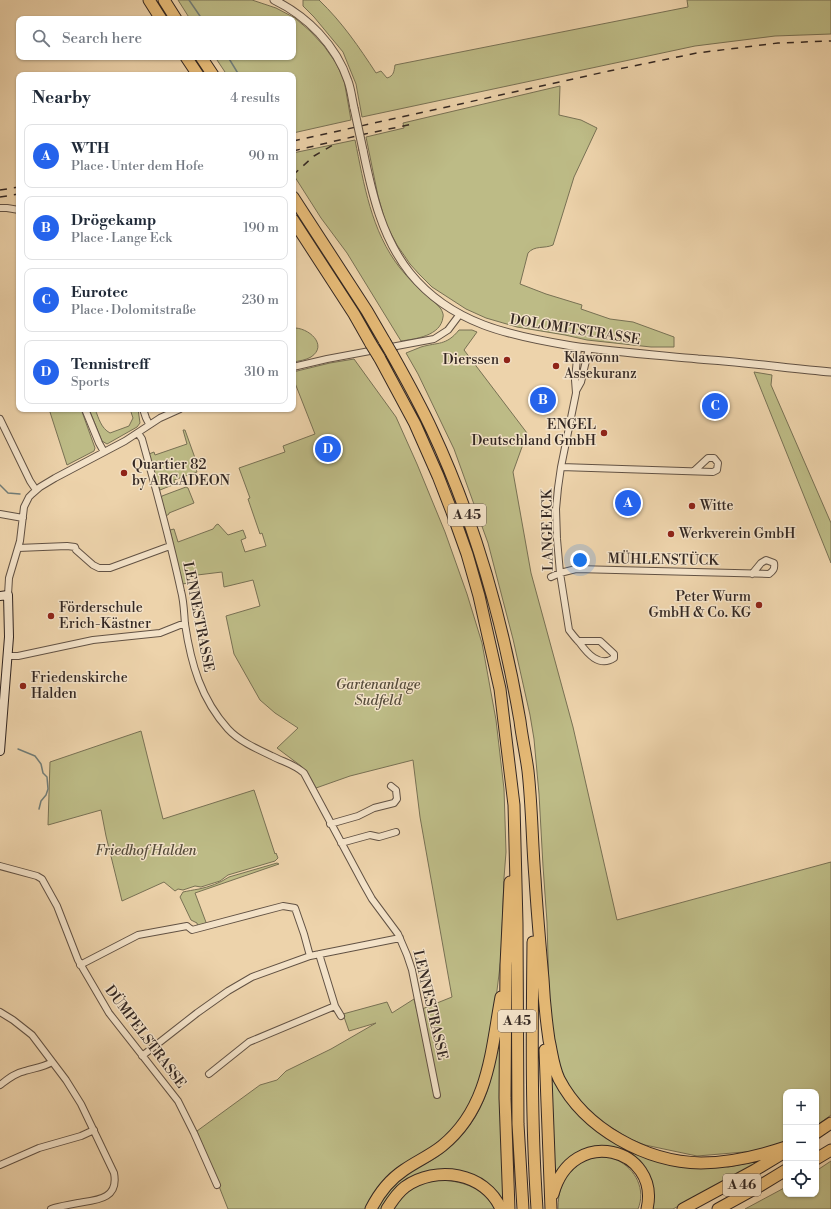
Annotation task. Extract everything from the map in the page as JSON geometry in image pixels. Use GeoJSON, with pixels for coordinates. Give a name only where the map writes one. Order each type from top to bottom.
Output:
{"type":"FeatureCollection","features":[{"type":"Feature","properties":{"kind":"highway"},"geometry":{"type":"LineString","coordinates":[[149,0],[159,16]]}},
{"type":"Feature","properties":{"kind":"highway"},"geometry":{"type":"LineString","coordinates":[[164,0],[174,16]]}},
{"type":"Feature","properties":{"kind":"highway"},"geometry":{"type":"LineString","coordinates":[[188,60],[196,72]]}},
{"type":"Feature","properties":{"kind":"highway"},"geometry":{"type":"LineString","coordinates":[[203,60],[211,72]]}},
{"type":"Feature","properties":{"kind":"highway","name":"A 45"},"geometry":{"type":"LineString","coordinates":[[296,202],[367,311],[414,393],[441,450],[463,506],[488,580],[508,658],[527,764],[535,880],[532,1030],[536,1209]]}},
{"type":"Feature","properties":{"kind":"highway","name":"A 45"},"geometry":{"type":"LineString","coordinates":[[296,225],[354,314],[415,424],[438,476],[467,554],[480,596],[500,689],[514,805],[517,924],[518,1124],[523,1209]]}},
{"type":"Feature","properties":{"kind":"highway"},"geometry":{"type":"LineString","coordinates":[[509,1209],[505,1098],[506,965],[514,832]]}},
{"type":"Feature","properties":{"kind":"highway"},"geometry":{"type":"LineString","coordinates":[[535,880],[545,1010],[553,1066],[570,1096],[583,1112],[608,1132],[624,1142],[662,1156],[681,1160],[701,1163],[726,1161],[754,1157],[783,1148]]}},
{"type":"Feature","properties":{"kind":"highway"},"geometry":{"type":"LineString","coordinates":[[371,1209],[378,1196],[394,1178],[443,1145],[464,1124],[472,1111],[480,1096],[490,1062],[506,965]]}},
{"type":"Feature","properties":{"kind":"highway"},"geometry":{"type":"LineString","coordinates":[[545,1010],[544,1048],[551,1207]]}},
{"type":"Feature","properties":{"kind":"highway"},"geometry":{"type":"LineString","coordinates":[[819,1131],[831,1123]]}},
{"type":"Feature","properties":{"kind":"highway"},"geometry":{"type":"LineString","coordinates":[[819,1140],[831,1132]]}},
{"type":"Feature","properties":{"kind":"highway"},"geometry":{"type":"LineString","coordinates":[[819,1150],[831,1143]]}},
{"type":"Feature","properties":{"kind":"highway"},"geometry":{"type":"LineString","coordinates":[[819,1157],[831,1150]]}},
{"type":"Feature","properties":{"kind":"highway"},"geometry":{"type":"LineString","coordinates":[[551,1207],[555,1187],[559,1177],[571,1163],[578,1157],[586,1154],[605,1151],[624,1157],[633,1163],[641,1172],[646,1181],[648,1192],[647,1209]]}},
{"type":"Feature","properties":{"kind":"highway"},"geometry":{"type":"LineString","coordinates":[[683,1209],[755,1170],[783,1153]]}},
{"type":"Feature","properties":{"kind":"highway","name":"A 46"},"geometry":{"type":"LineString","coordinates":[[698,1209],[784,1161]]}},
{"type":"Feature","properties":{"kind":"highway","name":"A 46"},"geometry":{"type":"LineString","coordinates":[[718,1209],[783,1172]]}},
{"type":"Feature","properties":{"kind":"highway"},"geometry":{"type":"LineString","coordinates":[[387,1209],[396,1196],[405,1188],[424,1177],[441,1174],[457,1175],[469,1178],[485,1188],[492,1195],[501,1209]]}},
{"type":"Feature","properties":{"kind":"highway"},"geometry":{"type":"LineString","coordinates":[[732,1208],[783,1179]]}},
{"type":"Feature","properties":{"kind":"main road"},"geometry":{"type":"LineString","coordinates":[[0,751],[9,637],[4,596]]}},
{"type":"Feature","properties":{"kind":"street","name":"DOLOMITSTRASSE"},"geometry":{"type":"LineString","coordinates":[[274,0],[287,6],[305,19],[336,55],[348,80],[372,193],[387,237],[411,274],[443,304],[490,328],[510,334],[578,347],[831,372]]}},
{"type":"Feature","properties":{"kind":"street"},"geometry":{"type":"LineString","coordinates":[[0,208],[16,210]]}},
{"type":"Feature","properties":{"kind":"street"},"geometry":{"type":"LineString","coordinates":[[296,366],[434,339],[448,330],[460,314]]}},
{"type":"Feature","properties":{"kind":"street","name":"LANGE ECK"},"geometry":{"type":"LineString","coordinates":[[576,393],[575,380],[578,347]]}},
{"type":"Feature","properties":{"kind":"street","name":"LANGE ECK"},"geometry":{"type":"LineString","coordinates":[[578,641],[600,641],[614,654],[614,658],[611,661],[601,662],[594,659],[578,641],[569,630],[560,573],[557,539],[556,509],[561,467],[576,393],[581,382],[589,348]]}},
{"type":"Feature","properties":{"kind":"street"},"geometry":{"type":"LineString","coordinates":[[86,412],[98,443],[104,452]]}},
{"type":"Feature","properties":{"kind":"street"},"geometry":{"type":"LineString","coordinates":[[144,412],[149,424]]}},
{"type":"Feature","properties":{"kind":"street"},"geometry":{"type":"LineString","coordinates":[[4,596],[18,548],[26,502],[36,490],[138,433],[149,424],[173,412]]}},
{"type":"Feature","properties":{"kind":"street"},"geometry":{"type":"LineString","coordinates":[[0,419],[30,481],[36,490]]}},
{"type":"Feature","properties":{"kind":"street","name":"LENNESTRASSE"},"geometry":{"type":"LineString","coordinates":[[138,433],[142,439],[184,600],[185,623],[200,687],[208,703],[234,734],[268,754],[291,764],[304,773],[330,824],[372,898],[394,927],[408,955],[412,970],[437,1095]]}},
{"type":"Feature","properties":{"kind":"street"},"geometry":{"type":"LineString","coordinates":[[561,467],[694,471]]}},
{"type":"Feature","properties":{"kind":"street"},"geometry":{"type":"LineString","coordinates":[[0,514],[23,518]]}},
{"type":"Feature","properties":{"kind":"street"},"geometry":{"type":"LineString","coordinates":[[18,548],[75,547],[76,550],[90,563],[99,568],[105,568],[116,567],[170,546]]}},
{"type":"Feature","properties":{"kind":"street","name":"MÜHLENSTÜCK"},"geometry":{"type":"LineString","coordinates":[[550,577],[560,573],[576,570],[752,574]]}},
{"type":"Feature","properties":{"kind":"street"},"geometry":{"type":"LineString","coordinates":[[7,656],[18,656],[93,640],[160,633],[185,623]]}},
{"type":"Feature","properties":{"kind":"street"},"geometry":{"type":"LineString","coordinates":[[330,824],[358,816],[374,808],[394,802],[397,799],[396,790],[391,786]]}},
{"type":"Feature","properties":{"kind":"street"},"geometry":{"type":"LineString","coordinates":[[341,843],[370,835],[379,837],[396,832]]}},
{"type":"Feature","properties":{"kind":"street","name":"DÜMPELSTRASSE"},"geometry":{"type":"LineString","coordinates":[[0,866],[37,876],[42,879],[57,906],[80,965],[109,1013],[178,1101],[217,1185]]}},
{"type":"Feature","properties":{"kind":"street"},"geometry":{"type":"LineString","coordinates":[[80,965],[138,935],[186,926],[192,930],[283,906],[295,908],[306,939],[310,956]]}},
{"type":"Feature","properties":{"kind":"street"},"geometry":{"type":"LineString","coordinates":[[142,1056],[197,1013],[228,991],[252,977],[310,956],[400,938]]}},
{"type":"Feature","properties":{"kind":"street"},"geometry":{"type":"LineString","coordinates":[[320,954],[335,1006],[341,1016]]}},
{"type":"Feature","properties":{"kind":"street"},"geometry":{"type":"LineString","coordinates":[[209,1074],[249,1042],[335,1006]]}},
{"type":"Feature","properties":{"kind":"street"},"geometry":{"type":"LineString","coordinates":[[0,1012],[32,1035],[70,1086],[81,1104],[114,1173],[115,1184],[112,1191],[103,1198],[51,1209]]}},
{"type":"Feature","properties":{"kind":"street"},"geometry":{"type":"LineString","coordinates":[[0,1085],[15,1074],[46,1066],[52,1062]]}},
{"type":"Feature","properties":{"kind":"street"},"geometry":{"type":"LineString","coordinates":[[0,1165],[39,1148],[81,1136],[94,1130]]}},
{"type":"Feature","properties":{"kind":"green space"},"geometry":{"type":"Polygon","coordinates":[[[178,0],[252,0],[276,8],[291,16],[188,16],[178,0]]]}},
{"type":"Feature","properties":{"kind":"green space"},"geometry":{"type":"Polygon","coordinates":[[[303,0],[319,0],[343,26],[376,73],[381,71],[387,78],[392,75],[395,65],[688,7],[687,0],[831,0],[831,34],[775,36],[695,46],[362,117],[356,84],[343,52],[303,6],[303,0]]]}},
{"type":"Feature","properties":{"kind":"green space"},"geometry":{"type":"Polygon","coordinates":[[[296,19],[324,46],[336,63],[344,80],[351,120],[296,132],[296,72],[225,72],[217,60],[296,60],[296,19]]]}},
{"type":"Feature","properties":{"kind":"green space"},"geometry":{"type":"Polygon","coordinates":[[[560,86],[559,115],[581,120],[597,128],[574,177],[553,245],[537,248],[528,253],[520,284],[582,305],[581,309],[610,319],[633,322],[674,337],[674,347],[651,347],[587,340],[517,327],[486,318],[466,309],[432,287],[410,264],[397,245],[386,224],[378,196],[366,137],[404,128],[403,123],[560,86]]]}},
{"type":"Feature","properties":{"kind":"green space"},"geometry":{"type":"Polygon","coordinates":[[[355,140],[370,207],[382,239],[400,268],[438,305],[443,313],[441,323],[433,332],[420,338],[401,341],[347,253],[321,218],[296,179],[296,152],[355,140]]]}},
{"type":"Feature","properties":{"kind":"green space"},"geometry":{"type":"Polygon","coordinates":[[[296,328],[305,330],[317,342],[318,347],[316,352],[305,360],[296,362],[296,328]]]}},
{"type":"Feature","properties":{"kind":"green space"},"geometry":{"type":"Polygon","coordinates":[[[459,330],[472,330],[477,332],[464,350],[527,433],[513,472],[531,573],[573,727],[617,920],[831,862],[831,1115],[819,1124],[819,1089],[783,1089],[783,1142],[756,1151],[697,1156],[645,1145],[630,1139],[602,1122],[580,1103],[561,1074],[550,1027],[547,922],[539,794],[534,739],[530,715],[513,639],[488,543],[454,449],[418,374],[406,353],[421,347],[442,343],[459,330]]]}},
{"type":"Feature","properties":{"kind":"green space","name":"Gartenanlage Sudfeld"},"geometry":{"type":"Polygon","coordinates":[[[354,359],[396,417],[445,532],[467,594],[482,643],[496,720],[504,789],[506,852],[501,958],[492,1031],[480,1087],[457,1125],[367,1209],[228,1209],[197,1131],[260,1085],[277,1080],[286,1071],[331,1049],[376,1023],[349,1031],[343,1014],[387,1002],[392,1013],[414,999],[417,1011],[452,997],[420,817],[413,760],[350,776],[316,788],[307,772],[277,748],[298,728],[275,713],[260,700],[234,654],[226,616],[260,606],[253,580],[224,587],[222,572],[189,576],[189,583],[182,584],[170,530],[174,529],[178,542],[213,529],[218,524],[228,535],[243,530],[246,538],[241,540],[245,552],[266,546],[262,533],[260,534],[248,499],[250,498],[239,468],[285,452],[283,446],[315,434],[296,386],[296,371],[354,359]]]}},
{"type":"Feature","properties":{"kind":"green space"},"geometry":{"type":"Polygon","coordinates":[[[754,372],[772,375],[771,385],[831,523],[831,563],[754,372]]]}},
{"type":"Feature","properties":{"kind":"green space"},"geometry":{"type":"Polygon","coordinates":[[[50,412],[82,412],[95,448],[94,451],[67,465],[50,412]]]}},
{"type":"Feature","properties":{"kind":"green space"},"geometry":{"type":"Polygon","coordinates":[[[90,412],[96,412],[102,426],[110,433],[129,426],[133,418],[131,412],[138,412],[140,423],[137,427],[107,444],[102,441],[90,412]]]}},
{"type":"Feature","properties":{"kind":"green space"},"geometry":{"type":"Polygon","coordinates":[[[183,430],[185,430],[195,458],[193,460],[197,472],[174,480],[175,484],[160,490],[149,454],[154,452],[155,455],[187,444],[183,430]]]}},
{"type":"Feature","properties":{"kind":"green space"},"geometry":{"type":"Polygon","coordinates":[[[186,487],[188,488],[194,503],[169,513],[166,516],[161,498],[162,496],[186,487]]]}},
{"type":"Feature","properties":{"kind":"green space","name":"Friedhof Halden"},"geometry":{"type":"Polygon","coordinates":[[[141,731],[163,819],[254,790],[275,854],[276,853],[278,858],[275,861],[228,875],[220,881],[201,887],[195,886],[183,890],[178,889],[175,891],[164,882],[122,901],[101,810],[48,825],[50,762],[141,731]]]}},
{"type":"Feature","properties":{"kind":"green space"},"geometry":{"type":"Polygon","coordinates":[[[277,863],[279,864],[195,893],[207,925],[198,928],[197,923],[191,920],[180,897],[183,892],[207,887],[229,877],[277,863]]]}},
{"type":"Feature","properties":{"kind":"green space"},"geometry":{"type":"Polygon","coordinates":[[[502,1011],[505,1206],[495,1192],[428,1173],[384,1209],[376,1209],[398,1180],[437,1157],[455,1142],[469,1126],[487,1092],[496,1054],[502,1011]]]}},
{"type":"Feature","properties":{"kind":"green space"},"geometry":{"type":"Polygon","coordinates":[[[550,1067],[614,1142],[728,1167],[770,1157],[673,1209],[652,1209],[653,1193],[649,1177],[603,1147],[554,1180],[550,1067]]]}},
{"type":"Feature","properties":{"kind":"green space"},"geometry":{"type":"Polygon","coordinates":[[[596,1157],[615,1159],[624,1164],[634,1174],[638,1181],[641,1195],[638,1209],[558,1209],[560,1191],[567,1175],[575,1165],[596,1157]]]}},
{"type":"Feature","properties":{"kind":"green space"},"geometry":{"type":"Polygon","coordinates":[[[831,1161],[831,1209],[745,1209],[783,1189],[783,1197],[819,1197],[819,1169],[831,1161]]]}},
{"type":"Feature","properties":{"kind":"green space"},"geometry":{"type":"Polygon","coordinates":[[[442,1180],[459,1182],[473,1187],[485,1196],[495,1209],[392,1209],[402,1197],[419,1185],[428,1181],[442,1180]]]}},
{"type":"Feature","properties":{"kind":"waterway"},"geometry":{"type":"LineString","coordinates":[[189,0],[200,16]]}},
{"type":"Feature","properties":{"kind":"waterway"},"geometry":{"type":"LineString","coordinates":[[230,60],[237,72]]}},
{"type":"Feature","properties":{"kind":"waterway"},"geometry":{"type":"LineString","coordinates":[[0,485],[8,493],[20,494]]}},
{"type":"Feature","properties":{"kind":"waterway"},"geometry":{"type":"LineString","coordinates":[[18,749],[35,756],[41,764],[43,773],[47,777],[48,789],[46,795],[41,801],[39,809]]}},
{"type":"Feature","properties":{"kind":"railway"},"geometry":{"type":"LineString","coordinates":[[296,140],[697,53],[778,43],[831,41]]}},
{"type":"Feature","properties":{"kind":"railway"},"geometry":{"type":"LineString","coordinates":[[296,150],[413,124]]}},
{"type":"Feature","properties":{"kind":"railway"},"geometry":{"type":"LineString","coordinates":[[296,172],[314,156],[333,145]]}},
{"type":"Feature","properties":{"kind":"railway"},"geometry":{"type":"LineString","coordinates":[[0,190],[16,187]]}},
{"type":"Feature","properties":{"kind":"railway"},"geometry":{"type":"LineString","coordinates":[[0,197],[16,194]]}},
{"type":"Feature","properties":{"kind":"place","name":"Dierssen"},"geometry":{"type":"Point","coordinates":[507,360]}},
{"type":"Feature","properties":{"kind":"place","name":"Klawonn Assekuranz"},"geometry":{"type":"Point","coordinates":[556,366]}},
{"type":"Feature","properties":{"kind":"place","name":"Drögekamp"},"geometry":{"type":"Point","coordinates":[543,400]}},
{"type":"Feature","properties":{"kind":"place","name":"Eurotec"},"geometry":{"type":"Point","coordinates":[715,406]}},
{"type":"Feature","properties":{"kind":"place","name":"ENGEL Deutschland GmbH"},"geometry":{"type":"Point","coordinates":[604,433]}},
{"type":"Feature","properties":{"kind":"place","name":"Tennistreff"},"geometry":{"type":"Point","coordinates":[328,449]}},
{"type":"Feature","properties":{"kind":"place","name":"Quartier 82 by ARCADEON"},"geometry":{"type":"Point","coordinates":[124,473]}},
{"type":"Feature","properties":{"kind":"place","name":"WTH"},"geometry":{"type":"Point","coordinates":[628,503]}},
{"type":"Feature","properties":{"kind":"place","name":"Witte"},"geometry":{"type":"Point","coordinates":[692,506]}},
{"type":"Feature","properties":{"kind":"place","name":"Werkverein GmbH"},"geometry":{"type":"Point","coordinates":[671,534]}},
{"type":"Feature","properties":{"kind":"place","name":"Peter Wurm GmbH & Co. KG"},"geometry":{"type":"Point","coordinates":[759,605]}},
{"type":"Feature","properties":{"kind":"place","name":"Förderschule Erich-Kästner"},"geometry":{"type":"Point","coordinates":[51,616]}},
{"type":"Feature","properties":{"kind":"place","name":"Friedenskirche Halden"},"geometry":{"type":"Point","coordinates":[23,686]}}]}
